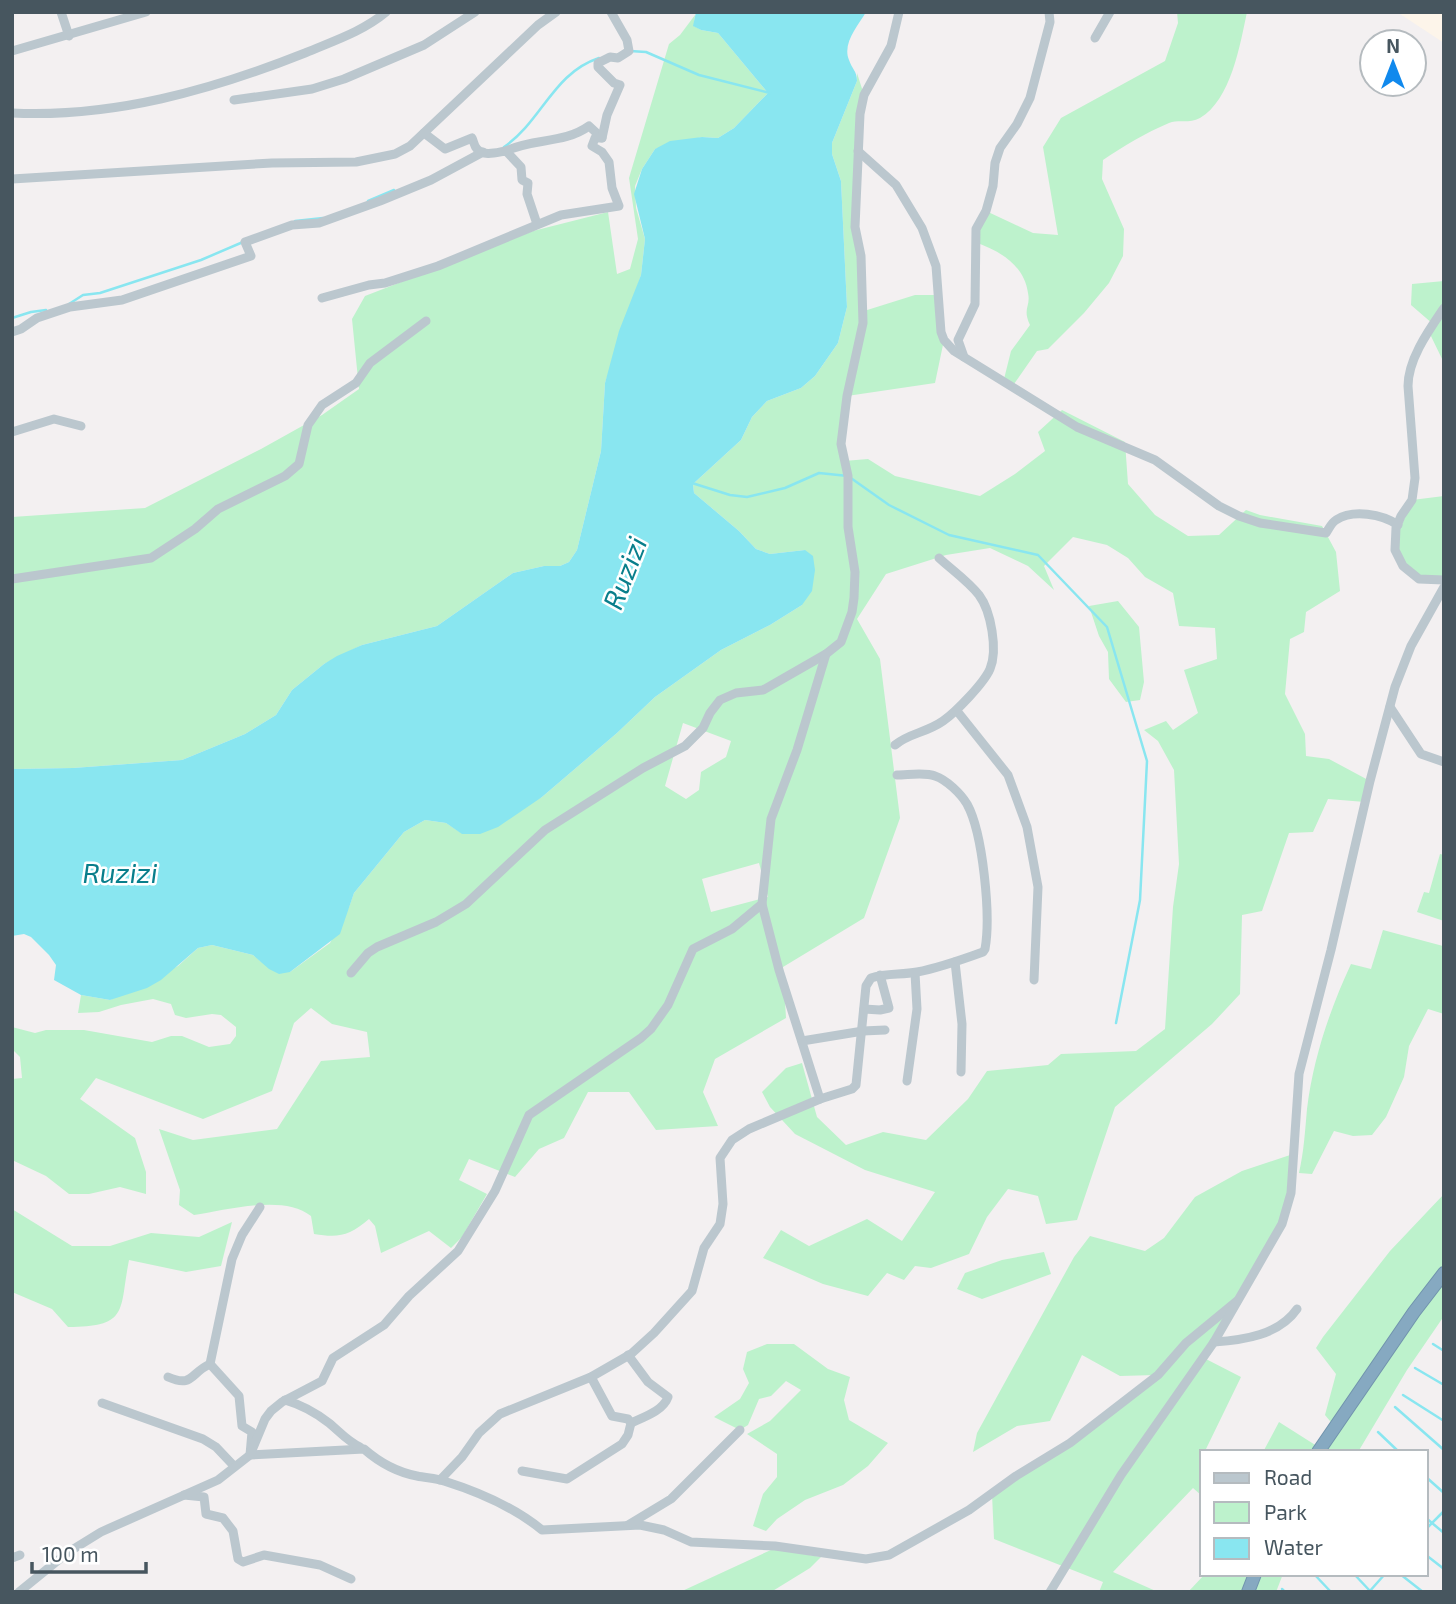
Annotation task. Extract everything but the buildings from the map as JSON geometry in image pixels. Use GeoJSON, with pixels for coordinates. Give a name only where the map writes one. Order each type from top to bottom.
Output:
{"type":"FeatureCollection","features":[{"type":"Feature","properties":{"kind":"highway"},"geometry":{"type":"LineString","coordinates":[[1319,1450],[1444,1273]]}},
{"type":"Feature","properties":{"kind":"street"},"geometry":{"type":"LineString","coordinates":[[61,12],[69,36]]}},
{"type":"Feature","properties":{"kind":"street"},"geometry":{"type":"LineString","coordinates":[[12,51],[146,12]]}},
{"type":"Feature","properties":{"kind":"street"},"geometry":{"type":"LineString","coordinates":[[12,113],[48,114],[124,107],[198,90],[270,67],[357,32],[386,12]]}},
{"type":"Feature","properties":{"kind":"street"},"geometry":{"type":"LineString","coordinates":[[234,100],[312,89],[344,79],[424,45],[475,12]]}},
{"type":"Feature","properties":{"kind":"street"},"geometry":{"type":"LineString","coordinates":[[12,179],[272,163],[356,162],[402,151],[538,25],[556,12]]}},
{"type":"Feature","properties":{"kind":"street"},"geometry":{"type":"LineString","coordinates":[[602,138],[610,105],[620,85],[614,83],[598,67],[598,63],[610,57],[618,58],[629,51],[627,39],[611,12]]}},
{"type":"Feature","properties":{"kind":"street"},"geometry":{"type":"LineString","coordinates":[[351,973],[368,953],[377,947],[436,922],[466,904],[545,830],[642,768],[685,746],[703,728],[719,700],[736,692],[763,690],[826,654],[841,642],[852,612],[855,572],[848,527],[848,476],[841,444],[847,396],[863,323],[861,256],[855,227],[858,151],[864,95],[891,46],[899,12]]}},
{"type":"Feature","properties":{"kind":"street"},"geometry":{"type":"LineString","coordinates":[[964,356],[958,340],[975,304],[976,229],[986,211],[1000,148],[1017,124],[1030,98],[1050,22],[1049,12]]}},
{"type":"Feature","properties":{"kind":"street"},"geometry":{"type":"LineString","coordinates":[[1095,38],[1110,12]]}},
{"type":"Feature","properties":{"kind":"street"},"geometry":{"type":"LineString","coordinates":[[424,133],[445,149],[472,138],[477,149],[493,154],[524,144],[569,138],[589,127],[602,138]]}},
{"type":"Feature","properties":{"kind":"street"},"geometry":{"type":"LineString","coordinates":[[322,298],[385,283],[438,266],[561,215],[619,206],[612,188],[607,157],[592,146],[596,138],[602,138]]}},
{"type":"Feature","properties":{"kind":"street"},"geometry":{"type":"LineString","coordinates":[[506,150],[522,167],[522,180],[528,183],[527,194],[537,224]]}},
{"type":"Feature","properties":{"kind":"street"},"geometry":{"type":"LineString","coordinates":[[858,151],[896,185],[922,228],[936,266],[941,332],[954,351],[1077,427],[1155,460],[1220,506],[1247,519],[1326,534],[1332,523],[1343,517],[1374,514],[1386,516],[1398,524]]}},
{"type":"Feature","properties":{"kind":"street"},"geometry":{"type":"LineString","coordinates":[[12,332],[37,318],[70,307],[122,300],[251,256],[245,242],[292,225],[319,223],[380,201],[430,180],[483,152]]}},
{"type":"Feature","properties":{"kind":"street"},"geometry":{"type":"LineString","coordinates":[[1444,308],[1420,348],[1409,374],[1415,478],[1412,500],[1398,524],[1395,550],[1403,566],[1419,579],[1444,580]]}},
{"type":"Feature","properties":{"kind":"street"},"geometry":{"type":"LineString","coordinates":[[12,579],[151,558],[195,529],[219,509],[285,476],[299,464],[308,425],[322,404],[356,383],[370,363],[426,321]]}},
{"type":"Feature","properties":{"kind":"street"},"geometry":{"type":"LineString","coordinates":[[12,432],[54,419],[81,426]]}},
{"type":"Feature","properties":{"kind":"street"},"geometry":{"type":"LineString","coordinates":[[895,745],[904,737],[928,732],[957,711],[990,668],[992,626],[979,594],[939,558]]}},
{"type":"Feature","properties":{"kind":"street"},"geometry":{"type":"LineString","coordinates":[[1050,1592],[1121,1475],[1214,1342],[1269,1249],[1288,1207],[1299,1074],[1370,781],[1390,707],[1411,646],[1444,587]]}},
{"type":"Feature","properties":{"kind":"street"},"geometry":{"type":"LineString","coordinates":[[820,1099],[779,970],[762,904],[771,819],[799,743],[826,654]]}},
{"type":"Feature","properties":{"kind":"street"},"geometry":{"type":"LineString","coordinates":[[1390,707],[1421,754],[1444,762]]}},
{"type":"Feature","properties":{"kind":"street"},"geometry":{"type":"LineString","coordinates":[[957,711],[1009,775],[1027,827],[1038,887],[1034,980]]}},
{"type":"Feature","properties":{"kind":"street"},"geometry":{"type":"LineString","coordinates":[[440,1480],[462,1457],[479,1433],[500,1413],[592,1377],[628,1355],[654,1333],[692,1291],[704,1248],[722,1217],[720,1158],[732,1140],[749,1129],[820,1099],[854,1088],[857,1081],[867,983],[871,978],[915,973],[982,952],[987,940],[985,874],[973,818],[962,797],[934,775],[897,775]]}},
{"type":"Feature","properties":{"kind":"street"},"geometry":{"type":"LineString","coordinates":[[250,1455],[271,1410],[322,1381],[333,1358],[384,1325],[409,1296],[458,1251],[495,1191],[529,1115],[641,1038],[668,1005],[693,949],[732,929],[762,904]]}},
{"type":"Feature","properties":{"kind":"street"},"geometry":{"type":"LineString","coordinates":[[955,962],[962,1024],[961,1072]]}},
{"type":"Feature","properties":{"kind":"street"},"geometry":{"type":"LineString","coordinates":[[907,1081],[917,1009],[915,973]]}},
{"type":"Feature","properties":{"kind":"street"},"geometry":{"type":"LineString","coordinates":[[864,1009],[880,1010],[889,1007],[880,975]]}},
{"type":"Feature","properties":{"kind":"street"},"geometry":{"type":"LineString","coordinates":[[802,1041],[885,1030]]}},
{"type":"Feature","properties":{"kind":"street"},"geometry":{"type":"LineString","coordinates":[[168,1377],[180,1382],[188,1381],[210,1364],[232,1259],[239,1241],[260,1208]]}},
{"type":"Feature","properties":{"kind":"street"},"geometry":{"type":"LineString","coordinates":[[285,1400],[305,1406],[328,1422],[349,1442],[399,1472],[468,1489],[522,1514],[542,1530],[640,1525],[664,1530],[691,1542],[775,1546],[866,1559],[889,1555],[969,1510],[1092,1427],[1158,1375],[1186,1343],[1237,1301]]}},
{"type":"Feature","properties":{"kind":"street"},"geometry":{"type":"LineString","coordinates":[[1214,1342],[1240,1340],[1269,1331],[1289,1320],[1297,1309]]}},
{"type":"Feature","properties":{"kind":"street"},"geometry":{"type":"LineString","coordinates":[[522,1471],[567,1479],[622,1444],[631,1423],[666,1403],[668,1397],[648,1382],[628,1355]]}},
{"type":"Feature","properties":{"kind":"street"},"geometry":{"type":"LineString","coordinates":[[210,1364],[239,1396],[242,1426],[252,1432],[250,1455]]}},
{"type":"Feature","properties":{"kind":"street"},"geometry":{"type":"LineString","coordinates":[[592,1377],[612,1416],[628,1419],[631,1423]]}},
{"type":"Feature","properties":{"kind":"street"},"geometry":{"type":"LineString","coordinates":[[103,1403],[203,1439],[216,1447],[234,1466]]}},
{"type":"Feature","properties":{"kind":"street"},"geometry":{"type":"LineString","coordinates":[[627,1526],[671,1499],[740,1430]]}},
{"type":"Feature","properties":{"kind":"street"},"geometry":{"type":"LineString","coordinates":[[19,1592],[67,1553],[101,1532],[218,1480],[250,1455],[364,1449]]}},
{"type":"Feature","properties":{"kind":"street"},"geometry":{"type":"LineString","coordinates":[[183,1495],[204,1497],[206,1514],[223,1518],[233,1531],[237,1559],[243,1562],[264,1555],[320,1565],[351,1579]]}},
{"type":"Feature","properties":{"kind":"shaded area"},"geometry":{"type":"Polygon","coordinates":[[[1397,12],[1444,12],[1444,43],[1428,32],[1428,28],[1421,28],[1397,12]]]}},
{"type":"Feature","properties":{"kind":"green space"},"geometry":{"type":"Polygon","coordinates":[[[1177,12],[1247,12],[1227,85],[1211,110],[1200,118],[1169,123],[1103,160],[1102,179],[1124,229],[1123,256],[1109,283],[1084,313],[1048,349],[1037,351],[1014,384],[1004,379],[1011,351],[1030,325],[1027,315],[1028,293],[1022,274],[1009,260],[975,242],[986,211],[1033,233],[1058,235],[1043,147],[1061,118],[1165,61],[1178,23],[1177,12]]]}},
{"type":"Feature","properties":{"kind":"green space"},"geometry":{"type":"Polygon","coordinates":[[[695,15],[694,26],[718,33],[768,93],[734,128],[718,138],[702,137],[655,149],[642,169],[635,186],[636,208],[645,239],[641,275],[605,383],[601,451],[577,550],[569,562],[560,566],[544,566],[513,573],[437,626],[362,645],[324,664],[292,690],[276,715],[245,734],[182,760],[73,768],[12,769],[12,517],[145,508],[322,415],[359,389],[352,319],[365,296],[533,231],[608,212],[617,274],[630,269],[638,239],[629,178],[669,44],[680,35],[695,15]]]}},
{"type":"Feature","properties":{"kind":"green space"},"geometry":{"type":"Polygon","coordinates":[[[857,73],[864,95],[855,227],[864,311],[915,295],[938,295],[944,340],[935,383],[847,396],[844,461],[868,459],[895,476],[980,496],[1045,451],[1038,432],[1062,410],[1125,442],[1128,484],[1155,515],[1188,536],[1219,535],[1246,510],[1322,526],[1336,552],[1340,591],[1306,612],[1304,632],[1290,639],[1285,694],[1305,734],[1306,756],[1329,759],[1370,781],[1365,802],[1328,799],[1313,832],[1289,833],[1262,911],[1242,915],[1240,994],[1212,1024],[1115,1107],[1077,1220],[1046,1224],[1038,1196],[1008,1189],[987,1217],[969,1254],[931,1268],[915,1266],[904,1280],[887,1273],[868,1296],[823,1284],[763,1258],[781,1230],[809,1246],[867,1219],[902,1241],[935,1192],[865,1170],[795,1134],[770,1107],[762,1092],[786,1068],[802,1063],[817,1117],[846,1145],[883,1132],[926,1140],[968,1099],[987,1071],[1048,1065],[1061,1054],[1136,1051],[1165,1029],[1173,907],[1179,864],[1174,770],[1158,741],[1144,730],[1166,721],[1173,730],[1198,713],[1184,670],[1217,659],[1215,628],[1179,626],[1173,593],[1145,577],[1128,558],[1107,545],[1073,537],[1044,566],[1054,590],[1028,566],[990,548],[946,555],[886,574],[857,619],[880,659],[900,818],[864,918],[783,967],[786,1018],[715,1059],[703,1092],[718,1126],[656,1130],[629,1092],[588,1092],[564,1138],[539,1149],[515,1177],[469,1159],[459,1180],[487,1194],[462,1237],[451,1248],[429,1231],[381,1253],[375,1226],[369,1219],[343,1234],[314,1234],[311,1216],[300,1209],[286,1206],[255,1205],[194,1215],[179,1205],[180,1190],[159,1129],[193,1140],[277,1129],[321,1061],[370,1057],[367,1032],[332,1024],[311,1008],[294,1023],[272,1091],[203,1119],[96,1078],[80,1099],[135,1138],[146,1172],[146,1194],[120,1187],[89,1194],[69,1194],[46,1176],[12,1160],[12,1079],[22,1078],[20,1057],[12,1049],[12,1027],[35,1033],[46,1030],[84,1030],[152,1042],[171,1036],[182,1036],[209,1047],[230,1044],[236,1036],[236,1027],[221,1015],[186,1018],[175,1015],[171,1004],[153,999],[99,1012],[78,1013],[81,995],[110,1000],[178,966],[198,948],[212,945],[253,955],[260,961],[290,972],[330,943],[354,893],[404,832],[425,820],[446,823],[463,834],[542,797],[655,697],[721,650],[802,605],[805,550],[770,554],[756,549],[694,493],[693,484],[741,440],[752,417],[767,401],[801,388],[815,376],[838,343],[847,307],[841,181],[832,154],[832,143],[857,81],[857,73]],[[683,723],[665,786],[686,799],[699,790],[701,772],[726,757],[731,741],[683,723]],[[759,863],[702,879],[711,912],[768,897],[759,863]]]}},
{"type":"Feature","properties":{"kind":"green space"},"geometry":{"type":"Polygon","coordinates":[[[1444,281],[1444,363],[1429,332],[1433,324],[1411,305],[1412,284],[1444,281]]]}},
{"type":"Feature","properties":{"kind":"green space"},"geometry":{"type":"Polygon","coordinates":[[[1444,496],[1444,580],[1419,579],[1395,550],[1395,541],[1412,500],[1444,496]]]}},
{"type":"Feature","properties":{"kind":"green space"},"geometry":{"type":"Polygon","coordinates":[[[1118,601],[1139,627],[1144,682],[1140,700],[1126,702],[1109,679],[1108,652],[1099,636],[1089,606],[1118,601]]]}},
{"type":"Feature","properties":{"kind":"green space"},"geometry":{"type":"Polygon","coordinates":[[[1440,854],[1444,855],[1444,921],[1417,912],[1424,892],[1429,893],[1440,854]]]}},
{"type":"Feature","properties":{"kind":"green space"},"geometry":{"type":"Polygon","coordinates":[[[1383,930],[1443,946],[1444,1014],[1428,1009],[1409,1046],[1404,1077],[1386,1117],[1372,1135],[1353,1136],[1334,1131],[1312,1174],[1299,1173],[1310,1090],[1329,1016],[1351,964],[1371,969],[1383,930]]]}},
{"type":"Feature","properties":{"kind":"green space"},"geometry":{"type":"Polygon","coordinates":[[[1293,1154],[1288,1207],[1204,1358],[1241,1377],[1206,1449],[1208,1450],[1200,1450],[1200,1494],[1193,1488],[1113,1572],[1158,1592],[1099,1592],[1103,1582],[994,1539],[992,1494],[1070,1443],[1156,1375],[1120,1376],[1082,1355],[1050,1421],[1017,1426],[973,1452],[977,1433],[1074,1257],[1090,1236],[1145,1251],[1164,1238],[1195,1197],[1242,1171],[1293,1154]]]}},
{"type":"Feature","properties":{"kind":"green space"},"geometry":{"type":"Polygon","coordinates":[[[1444,1194],[1444,1316],[1407,1370],[1359,1450],[1264,1450],[1279,1422],[1320,1448],[1335,1427],[1325,1415],[1336,1374],[1316,1348],[1390,1251],[1444,1194]]]}},
{"type":"Feature","properties":{"kind":"green space"},"geometry":{"type":"Polygon","coordinates":[[[12,1209],[72,1246],[110,1246],[151,1233],[199,1237],[232,1222],[221,1266],[186,1272],[129,1260],[122,1303],[112,1319],[102,1324],[68,1327],[52,1309],[12,1292],[12,1209]]]}},
{"type":"Feature","properties":{"kind":"green space"},"geometry":{"type":"Polygon","coordinates":[[[1044,1252],[1051,1274],[982,1299],[957,1289],[965,1273],[1002,1260],[1044,1252]]]}},
{"type":"Feature","properties":{"kind":"green space"},"geometry":{"type":"Polygon","coordinates":[[[767,1344],[794,1344],[828,1369],[850,1377],[844,1400],[849,1420],[888,1443],[868,1466],[843,1485],[805,1500],[777,1519],[766,1531],[753,1526],[763,1494],[777,1477],[777,1454],[747,1434],[770,1421],[801,1390],[786,1381],[771,1396],[759,1399],[748,1425],[740,1430],[714,1417],[740,1399],[749,1383],[743,1369],[747,1352],[767,1344]]]}},
{"type":"Feature","properties":{"kind":"green space"},"geometry":{"type":"Polygon","coordinates":[[[773,1549],[821,1557],[810,1568],[771,1592],[680,1592],[773,1549]]]}},
{"type":"Feature","properties":{"kind":"green space"},"geometry":{"type":"Polygon","coordinates":[[[1203,1576],[1282,1576],[1276,1592],[1188,1592],[1203,1576]]]}},
{"type":"Feature","properties":{"kind":"water","name":"Ruzizi"},"geometry":{"type":"Polygon","coordinates":[[[696,12],[866,12],[849,41],[847,54],[857,81],[832,143],[832,154],[841,181],[847,307],[838,343],[815,376],[801,388],[767,401],[752,417],[741,440],[693,484],[694,493],[756,549],[770,554],[805,550],[813,556],[815,570],[812,591],[802,605],[721,650],[655,697],[542,797],[498,827],[480,834],[462,834],[446,823],[425,820],[404,832],[354,893],[340,934],[290,972],[279,974],[253,955],[212,945],[198,948],[161,980],[147,988],[110,1000],[81,995],[54,980],[56,965],[49,955],[31,937],[24,934],[12,936],[12,769],[73,768],[182,760],[245,734],[276,715],[292,690],[337,656],[362,645],[437,626],[513,573],[544,566],[560,566],[569,562],[577,550],[601,451],[605,383],[619,331],[641,275],[645,239],[634,194],[642,169],[655,149],[670,141],[718,138],[734,128],[768,93],[718,33],[693,26],[696,12]]]}},
{"type":"Feature","properties":{"kind":"waterway"},"geometry":{"type":"LineString","coordinates":[[630,51],[646,52],[699,75],[770,93]]}},
{"type":"Feature","properties":{"kind":"waterway"},"geometry":{"type":"LineString","coordinates":[[504,147],[517,136],[570,75],[599,58]]}},
{"type":"Feature","properties":{"kind":"waterway"},"geometry":{"type":"LineString","coordinates":[[368,201],[394,190]]}},
{"type":"Feature","properties":{"kind":"waterway"},"geometry":{"type":"LineString","coordinates":[[295,221],[323,218]]}},
{"type":"Feature","properties":{"kind":"waterway"},"geometry":{"type":"LineString","coordinates":[[69,304],[83,295],[100,293],[201,260],[243,242]]}},
{"type":"Feature","properties":{"kind":"waterway"},"geometry":{"type":"LineString","coordinates":[[12,318],[46,310]]}},
{"type":"Feature","properties":{"kind":"waterway"},"geometry":{"type":"LineString","coordinates":[[692,483],[730,495],[747,497],[785,488],[819,473],[848,476],[889,505],[949,535],[1038,555],[1107,627],[1147,761],[1140,900],[1116,1023]]}},
{"type":"Feature","properties":{"kind":"waterway"},"geometry":{"type":"LineString","coordinates":[[1433,1344],[1444,1351]]}},
{"type":"Feature","properties":{"kind":"waterway"},"geometry":{"type":"LineString","coordinates":[[1415,1368],[1444,1385]]}},
{"type":"Feature","properties":{"kind":"waterway"},"geometry":{"type":"LineString","coordinates":[[1403,1395],[1444,1421]]}},
{"type":"Feature","properties":{"kind":"waterway"},"geometry":{"type":"LineString","coordinates":[[1395,1407],[1444,1450]]}},
{"type":"Feature","properties":{"kind":"waterway"},"geometry":{"type":"LineString","coordinates":[[1378,1432],[1397,1450]]}},
{"type":"Feature","properties":{"kind":"waterway"},"geometry":{"type":"LineString","coordinates":[[1428,1479],[1444,1493]]}},
{"type":"Feature","properties":{"kind":"waterway"},"geometry":{"type":"LineString","coordinates":[[1428,1527],[1444,1511]]}},
{"type":"Feature","properties":{"kind":"waterway"},"geometry":{"type":"LineString","coordinates":[[1428,1520],[1444,1533]]}},
{"type":"Feature","properties":{"kind":"waterway"},"geometry":{"type":"LineString","coordinates":[[1428,1557],[1444,1569]]}},
{"type":"Feature","properties":{"kind":"waterway"},"geometry":{"type":"LineString","coordinates":[[1316,1576],[1331,1592]]}},
{"type":"Feature","properties":{"kind":"waterway"},"geometry":{"type":"LineString","coordinates":[[1356,1576],[1371,1592]]}},
{"type":"Feature","properties":{"kind":"waterway"},"geometry":{"type":"LineString","coordinates":[[1369,1592],[1383,1576]]}},
{"type":"Feature","properties":{"kind":"waterway"},"geometry":{"type":"LineString","coordinates":[[1403,1576],[1423,1592]]}},
{"type":"Feature","properties":{"kind":"waterway"},"geometry":{"type":"LineString","coordinates":[[1282,1589],[1285,1592]]}}]}
